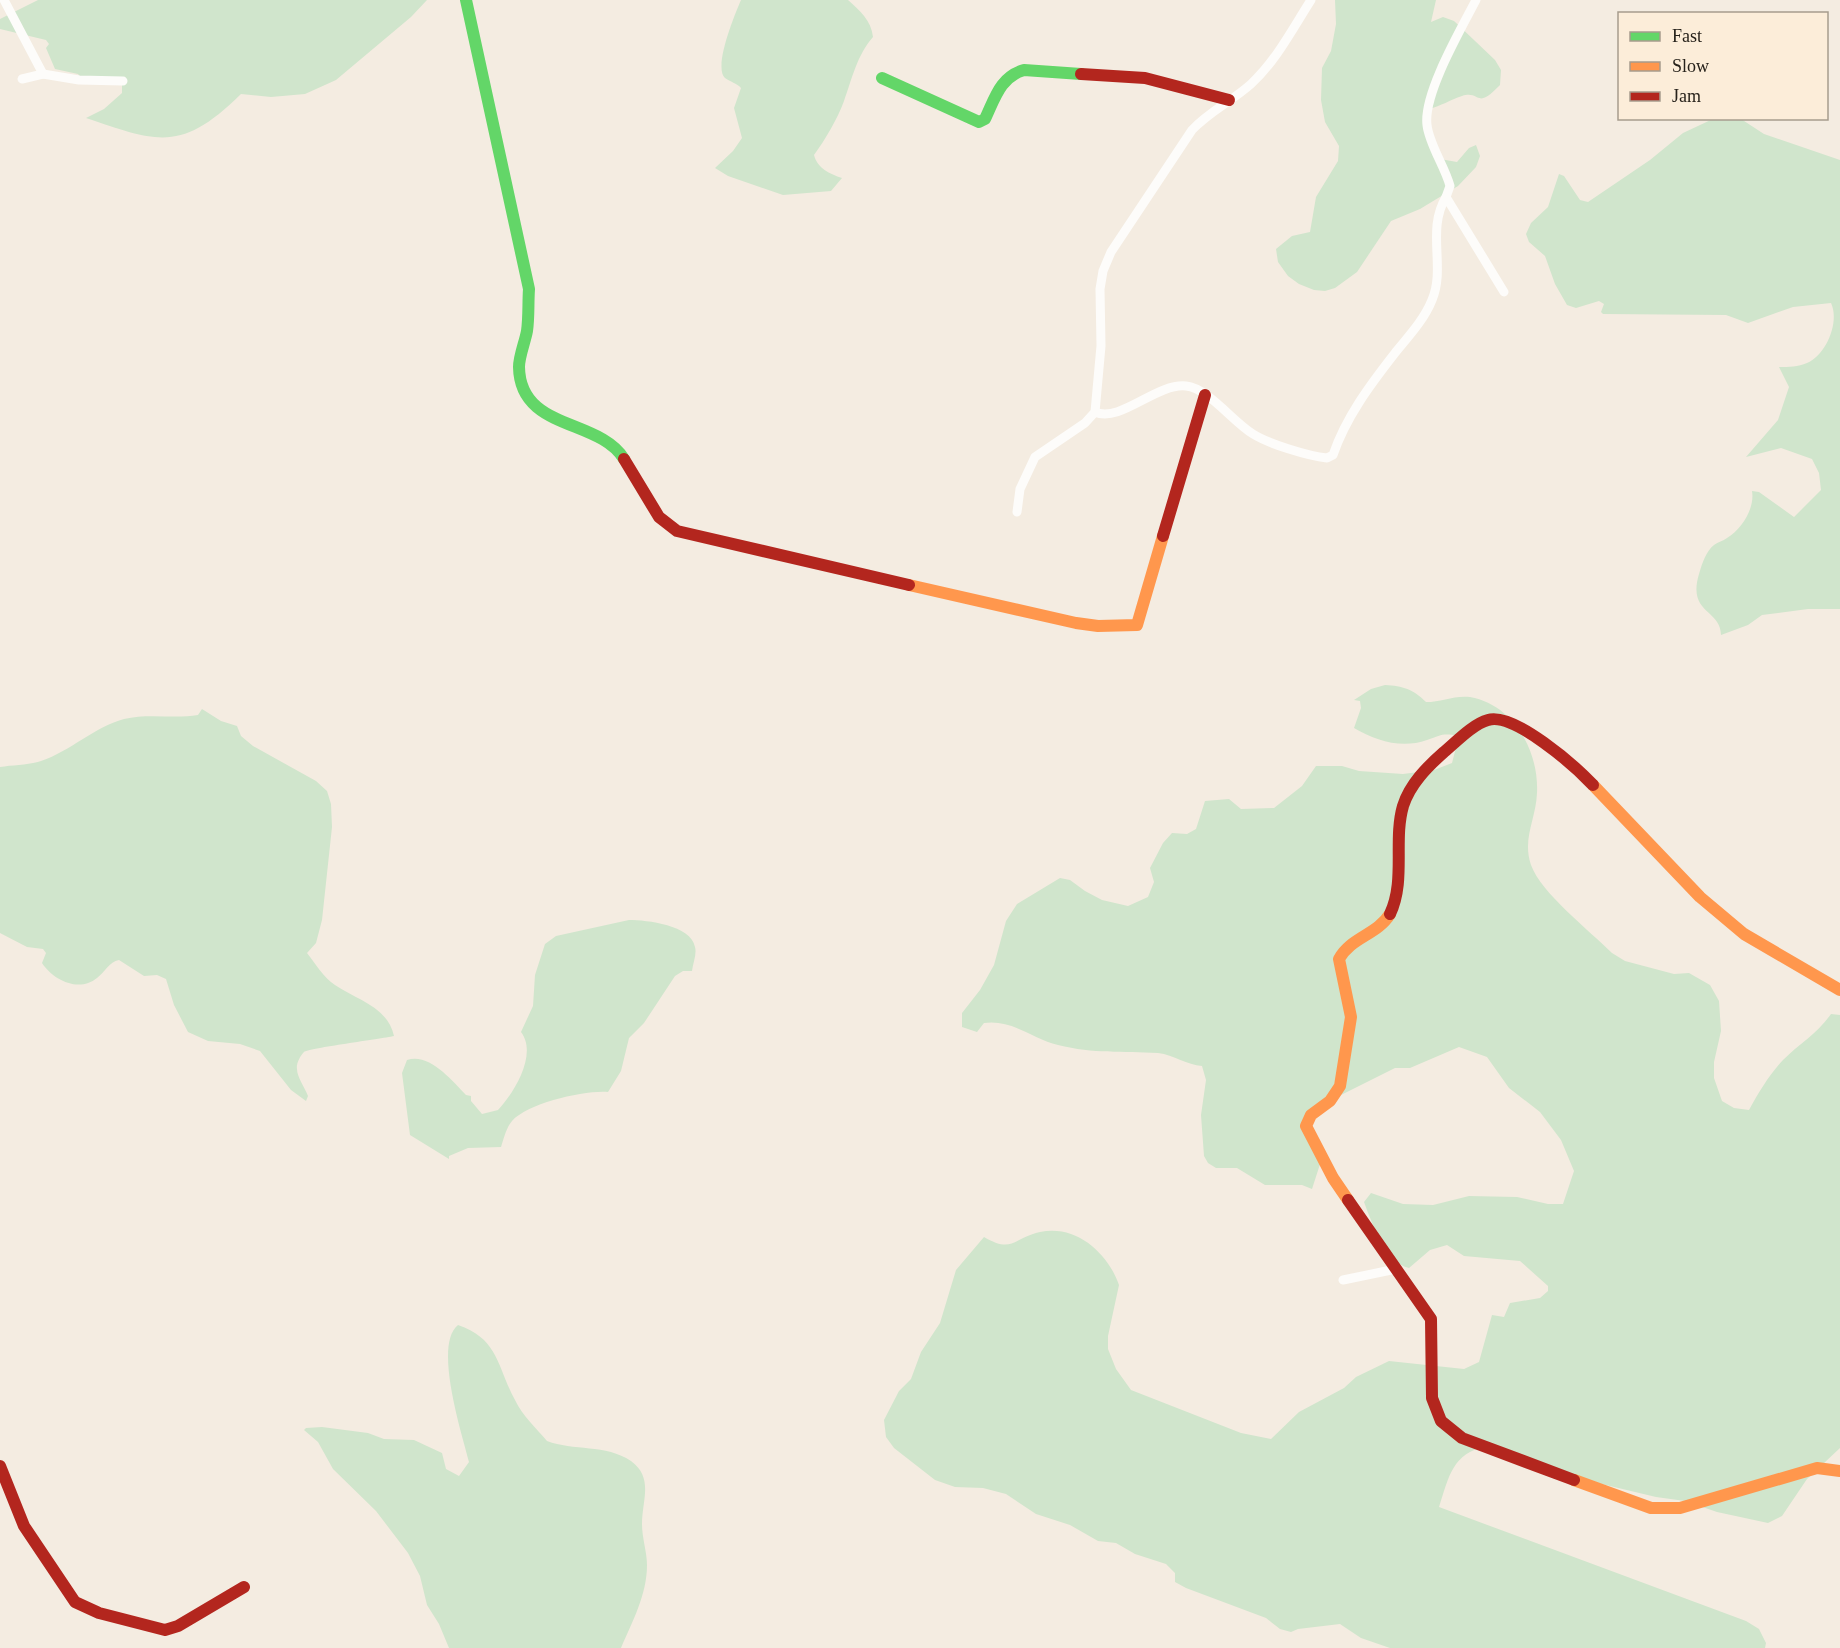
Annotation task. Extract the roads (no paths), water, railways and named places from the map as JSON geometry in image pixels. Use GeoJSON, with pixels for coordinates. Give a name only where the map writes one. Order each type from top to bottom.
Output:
{"type":"FeatureCollection","features":[{"type":"Feature","properties":{"kind":"street"},"geometry":{"type":"LineString","coordinates":[[4,0],[43,74]]}},
{"type":"Feature","properties":{"kind":"street"},"geometry":{"type":"LineString","coordinates":[[466,0],[529,289],[520,380],[531,402],[542,413],[616,446],[659,517],[676,531],[1076,623],[1098,626],[1137,625],[1205,394]]}},
{"type":"Feature","properties":{"kind":"street"},"geometry":{"type":"LineString","coordinates":[[1017,512],[1020,489],[1035,458],[1085,423],[1095,412],[1101,346],[1103,271],[1130,221],[1192,130],[1207,114],[1251,84],[1270,62],[1311,0]]}},
{"type":"Feature","properties":{"kind":"street"},"geometry":{"type":"LineString","coordinates":[[1095,412],[1110,415],[1177,387],[1192,388],[1205,394],[1255,435],[1320,457],[1327,458],[1333,455],[1339,434],[1377,377],[1422,319],[1432,301],[1436,288],[1435,230],[1439,209],[1450,186],[1430,135],[1427,124],[1428,109],[1437,80],[1476,0]]}},
{"type":"Feature","properties":{"kind":"street"},"geometry":{"type":"LineString","coordinates":[[882,78],[979,122],[985,119],[1006,77],[1024,70],[1145,78],[1229,100]]}},
{"type":"Feature","properties":{"kind":"street"},"geometry":{"type":"LineString","coordinates":[[22,79],[43,74],[79,80],[123,81]]}},
{"type":"Feature","properties":{"kind":"street"},"geometry":{"type":"LineString","coordinates":[[1446,197],[1504,292]]}},
{"type":"Feature","properties":{"kind":"street"},"geometry":{"type":"LineString","coordinates":[[1840,990],[1744,934],[1700,897],[1590,782],[1521,726],[1498,718],[1486,720],[1426,770],[1408,793],[1403,808],[1398,891],[1395,902],[1385,921],[1377,928],[1350,942],[1339,959],[1351,1017],[1340,1086],[1330,1101],[1308,1119],[1308,1131],[1333,1178],[1431,1319],[1432,1398],[1435,1410],[1450,1430],[1462,1438],[1651,1508],[1664,1510],[1702,1502],[1797,1472],[1816,1468],[1840,1471]]}},
{"type":"Feature","properties":{"kind":"street"},"geometry":{"type":"LineString","coordinates":[[1344,1280],[1395,1269]]}},
{"type":"Feature","properties":{"kind":"street"},"geometry":{"type":"LineString","coordinates":[[0,1466],[24,1526],[75,1602],[99,1613],[165,1630],[178,1626],[244,1587]]}}]}
